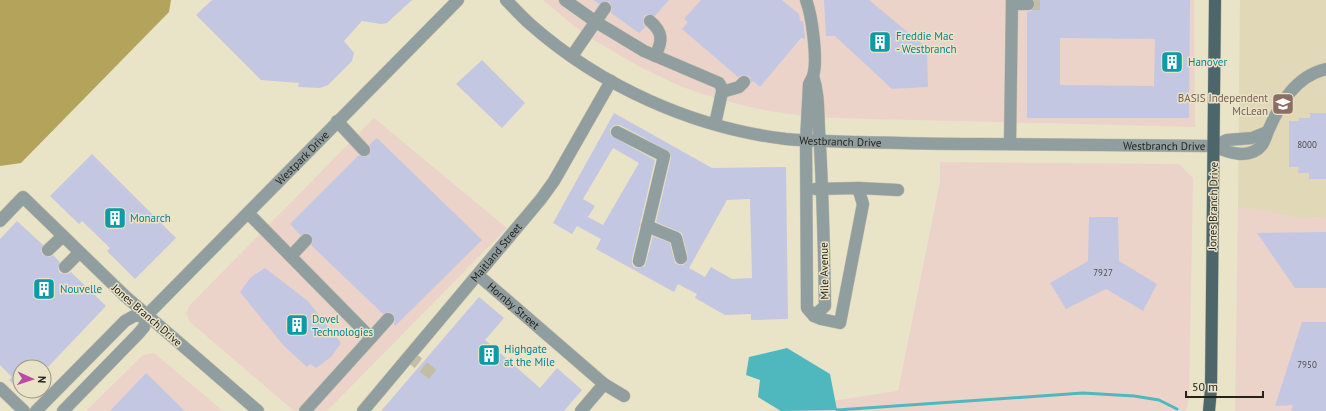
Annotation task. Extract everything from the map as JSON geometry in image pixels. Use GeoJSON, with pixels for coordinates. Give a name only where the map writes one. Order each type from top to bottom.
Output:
{"type":"FeatureCollection","features":[{"type":"Feature","properties":{"kind":"main road","name":"Jones Branch Drive"},"geometry":{"type":"LineString","coordinates":[[1209,411],[1211,389],[1215,0]]}},
{"type":"Feature","properties":{"kind":"street","name":"Westpark Drive"},"geometry":{"type":"LineString","coordinates":[[63,411],[138,334],[144,327],[147,315],[458,0]]}},
{"type":"Feature","properties":{"kind":"street","name":"Westbranch Drive"},"geometry":{"type":"LineString","coordinates":[[506,0],[529,23],[572,56],[611,81],[654,102],[715,124],[784,139],[806,141],[919,144],[1214,146],[1227,140],[1252,138],[1267,132],[1286,98],[1294,87],[1307,77],[1326,69]]}},
{"type":"Feature","properties":{"kind":"street"},"geometry":{"type":"LineString","coordinates":[[565,0],[596,22],[655,56],[719,83],[722,88],[722,92],[715,124]]}},
{"type":"Feature","properties":{"kind":"street"},"geometry":{"type":"LineString","coordinates":[[806,0],[812,26],[814,62],[813,76]]}},
{"type":"Feature","properties":{"kind":"street"},"geometry":{"type":"LineString","coordinates":[[1010,144],[1012,2],[1028,4]]}},
{"type":"Feature","properties":{"kind":"street"},"geometry":{"type":"LineString","coordinates":[[572,56],[605,8]]}},
{"type":"Feature","properties":{"kind":"street"},"geometry":{"type":"LineString","coordinates":[[650,21],[656,26],[661,38],[660,48],[655,56]]}},
{"type":"Feature","properties":{"kind":"street","name":"Mile Avenue"},"geometry":{"type":"LineString","coordinates":[[813,76],[817,87],[822,163],[825,306],[814,316],[807,308],[806,190],[806,141],[809,84],[813,76]]}},
{"type":"Feature","properties":{"kind":"street","name":"Maitland Street"},"geometry":{"type":"LineString","coordinates":[[363,411],[548,191],[611,81]]}},
{"type":"Feature","properties":{"kind":"street"},"geometry":{"type":"LineString","coordinates":[[722,92],[739,87],[744,82]]}},
{"type":"Feature","properties":{"kind":"street"},"geometry":{"type":"LineString","coordinates":[[337,121],[364,150]]}},
{"type":"Feature","properties":{"kind":"street"},"geometry":{"type":"LineString","coordinates":[[617,132],[664,156],[639,261]]}},
{"type":"Feature","properties":{"kind":"street"},"geometry":{"type":"LineString","coordinates":[[814,316],[820,319],[840,323],[863,204],[858,188]]}},
{"type":"Feature","properties":{"kind":"street"},"geometry":{"type":"LineString","coordinates":[[806,190],[858,188],[898,190]]}},
{"type":"Feature","properties":{"kind":"street","name":"Jones Branch Drive"},"geometry":{"type":"LineString","coordinates":[[0,221],[23,197],[121,292],[258,411]]}},
{"type":"Feature","properties":{"kind":"street"},"geometry":{"type":"LineString","coordinates":[[248,213],[371,338]]}},
{"type":"Feature","properties":{"kind":"street"},"geometry":{"type":"LineString","coordinates":[[647,226],[676,238],[681,258]]}},
{"type":"Feature","properties":{"kind":"street"},"geometry":{"type":"LineString","coordinates":[[48,250],[63,236]]}},
{"type":"Feature","properties":{"kind":"street"},"geometry":{"type":"LineString","coordinates":[[291,256],[306,240]]}},
{"type":"Feature","properties":{"kind":"street"},"geometry":{"type":"LineString","coordinates":[[65,267],[80,253]]}},
{"type":"Feature","properties":{"kind":"street","name":"Hornby Street"},"geometry":{"type":"LineString","coordinates":[[478,275],[604,384],[624,396]]}},
{"type":"Feature","properties":{"kind":"street"},"geometry":{"type":"LineString","coordinates":[[36,411],[125,321],[134,316],[147,315]]}},
{"type":"Feature","properties":{"kind":"street"},"geometry":{"type":"LineString","coordinates":[[304,411],[388,319]]}},
{"type":"Feature","properties":{"kind":"street"},"geometry":{"type":"LineString","coordinates":[[581,411],[604,384]]}},
{"type":"Feature","properties":{"kind":"street"},"geometry":{"type":"LineString","coordinates":[[0,388],[24,411]]}},
{"type":"Feature","properties":{"kind":"shaded area"},"geometry":{"type":"Polygon","coordinates":[[[0,0],[171,0],[169,12],[21,163],[0,166],[0,0]]]}},
{"type":"Feature","properties":{"kind":"shaded area"},"geometry":{"type":"Polygon","coordinates":[[[543,0],[1194,0],[1195,127],[834,118],[812,117],[769,111],[702,94],[680,86],[638,66],[575,27],[543,0]]]}},
{"type":"Feature","properties":{"kind":"shaded area","name":"BASIS Independent McLean"},"geometry":{"type":"Polygon","coordinates":[[[1240,0],[1326,0],[1326,217],[1298,218],[1256,209],[1238,208],[1240,0]]]}},
{"type":"Feature","properties":{"kind":"shaded area"},"geometry":{"type":"Polygon","coordinates":[[[374,118],[507,228],[327,411],[294,411],[190,322],[186,313],[190,305],[374,118]]]}},
{"type":"Feature","properties":{"kind":"shaded area"},"geometry":{"type":"Polygon","coordinates":[[[940,162],[1179,164],[1193,178],[1189,397],[1186,411],[764,411],[898,391],[940,182],[940,162]]]}},
{"type":"Feature","properties":{"kind":"shaded area"},"geometry":{"type":"Polygon","coordinates":[[[1238,208],[1256,209],[1298,218],[1326,217],[1326,411],[1235,411],[1238,208]]]}},
{"type":"Feature","properties":{"kind":"shaded area"},"geometry":{"type":"Polygon","coordinates":[[[154,353],[223,411],[86,411],[143,355],[154,353]]]}},
{"type":"Feature","properties":{"kind":"water"},"geometry":{"type":"Polygon","coordinates":[[[787,348],[830,374],[837,410],[781,411],[758,397],[760,380],[746,375],[749,357],[787,348]]]}},
{"type":"Feature","properties":{"kind":"building"},"geometry":{"type":"Polygon","coordinates":[[[212,0],[412,0],[387,23],[381,24],[362,21],[344,41],[354,53],[352,61],[328,85],[320,88],[298,87],[299,83],[261,80],[196,15],[212,0]]]}},
{"type":"Feature","properties":{"kind":"building"},"geometry":{"type":"Polygon","coordinates":[[[593,0],[669,0],[655,16],[648,14],[644,16],[643,23],[645,27],[639,33],[611,13],[612,8],[610,2],[605,1],[599,4],[593,0]]]}},
{"type":"Feature","properties":{"kind":"building"},"geometry":{"type":"Polygon","coordinates":[[[701,0],[782,0],[799,14],[800,21],[803,21],[805,39],[801,38],[760,87],[753,81],[751,83],[749,76],[742,75],[738,77],[682,29],[688,22],[684,19],[701,0]]]}},
{"type":"Feature","properties":{"kind":"building","name":"Freddie Mac - Westbranch"},"geometry":{"type":"Polygon","coordinates":[[[824,0],[869,0],[927,48],[928,87],[892,89],[835,36],[826,36],[824,0]]]}},
{"type":"Feature","properties":{"kind":"building","name":"Hanover"},"geometry":{"type":"Polygon","coordinates":[[[1034,0],[1190,0],[1189,118],[1027,118],[1027,12],[1034,8],[1034,0]],[[1060,38],[1060,85],[1154,86],[1155,39],[1060,38]]]}},
{"type":"Feature","properties":{"kind":"building"},"geometry":{"type":"Polygon","coordinates":[[[482,60],[525,103],[502,128],[456,84],[482,60]]]}},
{"type":"Feature","properties":{"kind":"building"},"geometry":{"type":"Polygon","coordinates":[[[614,113],[712,168],[786,167],[788,319],[751,320],[751,314],[725,315],[695,298],[697,294],[678,284],[674,292],[596,249],[601,239],[577,226],[572,234],[553,223],[614,113]],[[620,125],[613,126],[610,129],[611,136],[655,160],[632,264],[634,267],[638,268],[645,266],[653,236],[670,243],[675,263],[683,265],[686,263],[688,257],[682,233],[656,222],[671,158],[670,152],[620,125]],[[613,148],[583,199],[595,206],[588,217],[603,225],[639,163],[613,148]],[[750,199],[727,200],[689,268],[705,277],[711,267],[732,279],[752,278],[750,199]]]}},
{"type":"Feature","properties":{"kind":"building","name":"BASIS Independent McLean"},"geometry":{"type":"Polygon","coordinates":[[[1310,113],[1326,113],[1326,179],[1309,179],[1309,173],[1298,173],[1299,167],[1289,167],[1289,121],[1299,121],[1299,118],[1310,118],[1310,113]]]}},
{"type":"Feature","properties":{"kind":"building"},"geometry":{"type":"Polygon","coordinates":[[[377,138],[482,240],[395,326],[393,314],[389,312],[383,314],[311,245],[313,241],[311,235],[307,233],[300,235],[290,224],[359,155],[365,157],[369,155],[371,149],[369,145],[377,138]]]}},
{"type":"Feature","properties":{"kind":"building","name":"Monarch"},"geometry":{"type":"Polygon","coordinates":[[[92,154],[176,238],[135,279],[107,251],[110,248],[82,221],[79,224],[50,196],[92,154]]]}},
{"type":"Feature","properties":{"kind":"building"},"geometry":{"type":"Polygon","coordinates":[[[1089,217],[1118,217],[1119,261],[1157,284],[1143,311],[1106,289],[1066,309],[1050,283],[1088,261],[1089,217]]]}},
{"type":"Feature","properties":{"kind":"building","name":"Nouvelle"},"geometry":{"type":"Polygon","coordinates":[[[17,221],[43,245],[41,251],[43,255],[49,257],[53,255],[60,262],[58,269],[60,273],[67,274],[71,272],[106,306],[52,363],[52,359],[12,359],[12,377],[0,365],[0,239],[17,221]]]}},
{"type":"Feature","properties":{"kind":"building"},"geometry":{"type":"Polygon","coordinates":[[[1326,232],[1326,288],[1295,288],[1257,233],[1326,232]]]}},
{"type":"Feature","properties":{"kind":"building","name":"Dovel Technologies"},"geometry":{"type":"Polygon","coordinates":[[[265,268],[308,301],[341,343],[331,357],[316,368],[310,364],[307,367],[283,345],[240,292],[251,277],[265,268]]]}},
{"type":"Feature","properties":{"kind":"building","name":"Highgate at the Mile"},"geometry":{"type":"Polygon","coordinates":[[[479,297],[504,318],[485,340],[540,388],[557,368],[582,390],[564,411],[381,411],[479,297]]]}},
{"type":"Feature","properties":{"kind":"building"},"geometry":{"type":"Polygon","coordinates":[[[1302,322],[1326,322],[1326,411],[1291,411],[1293,405],[1275,406],[1302,322]]]}},
{"type":"Feature","properties":{"kind":"building"},"geometry":{"type":"Polygon","coordinates":[[[146,373],[185,411],[110,411],[146,373]]]}},
{"type":"Feature","properties":{"kind":"waterway"},"geometry":{"type":"LineString","coordinates":[[837,410],[1083,393],[1134,396],[1159,400],[1177,409]]}},
{"type":"Feature","properties":{"kind":"tunnel"},"geometry":{"type":"LineString","coordinates":[[1028,4],[1043,4]]}},
{"type":"Feature","properties":{"kind":"tunnel"},"geometry":{"type":"LineString","coordinates":[[409,356],[435,376]]}},
{"type":"Feature","properties":{"kind":"place","name":"Freddie Mac - Westbranch"},"geometry":{"type":"Point","coordinates":[880,42]}},
{"type":"Feature","properties":{"kind":"place","name":"Hanover"},"geometry":{"type":"Point","coordinates":[1172,62]}},
{"type":"Feature","properties":{"kind":"place","name":"BASIS Independent McLean"},"geometry":{"type":"Point","coordinates":[1283,104]}},
{"type":"Feature","properties":{"kind":"place","name":"Monarch"},"geometry":{"type":"Point","coordinates":[115,218]}},
{"type":"Feature","properties":{"kind":"place","name":"Nouvelle"},"geometry":{"type":"Point","coordinates":[44,289]}},
{"type":"Feature","properties":{"kind":"place","name":"Dovel Technologies"},"geometry":{"type":"Point","coordinates":[297,325]}},
{"type":"Feature","properties":{"kind":"place","name":"Highgate at the Mile"},"geometry":{"type":"Point","coordinates":[489,355]}}]}
